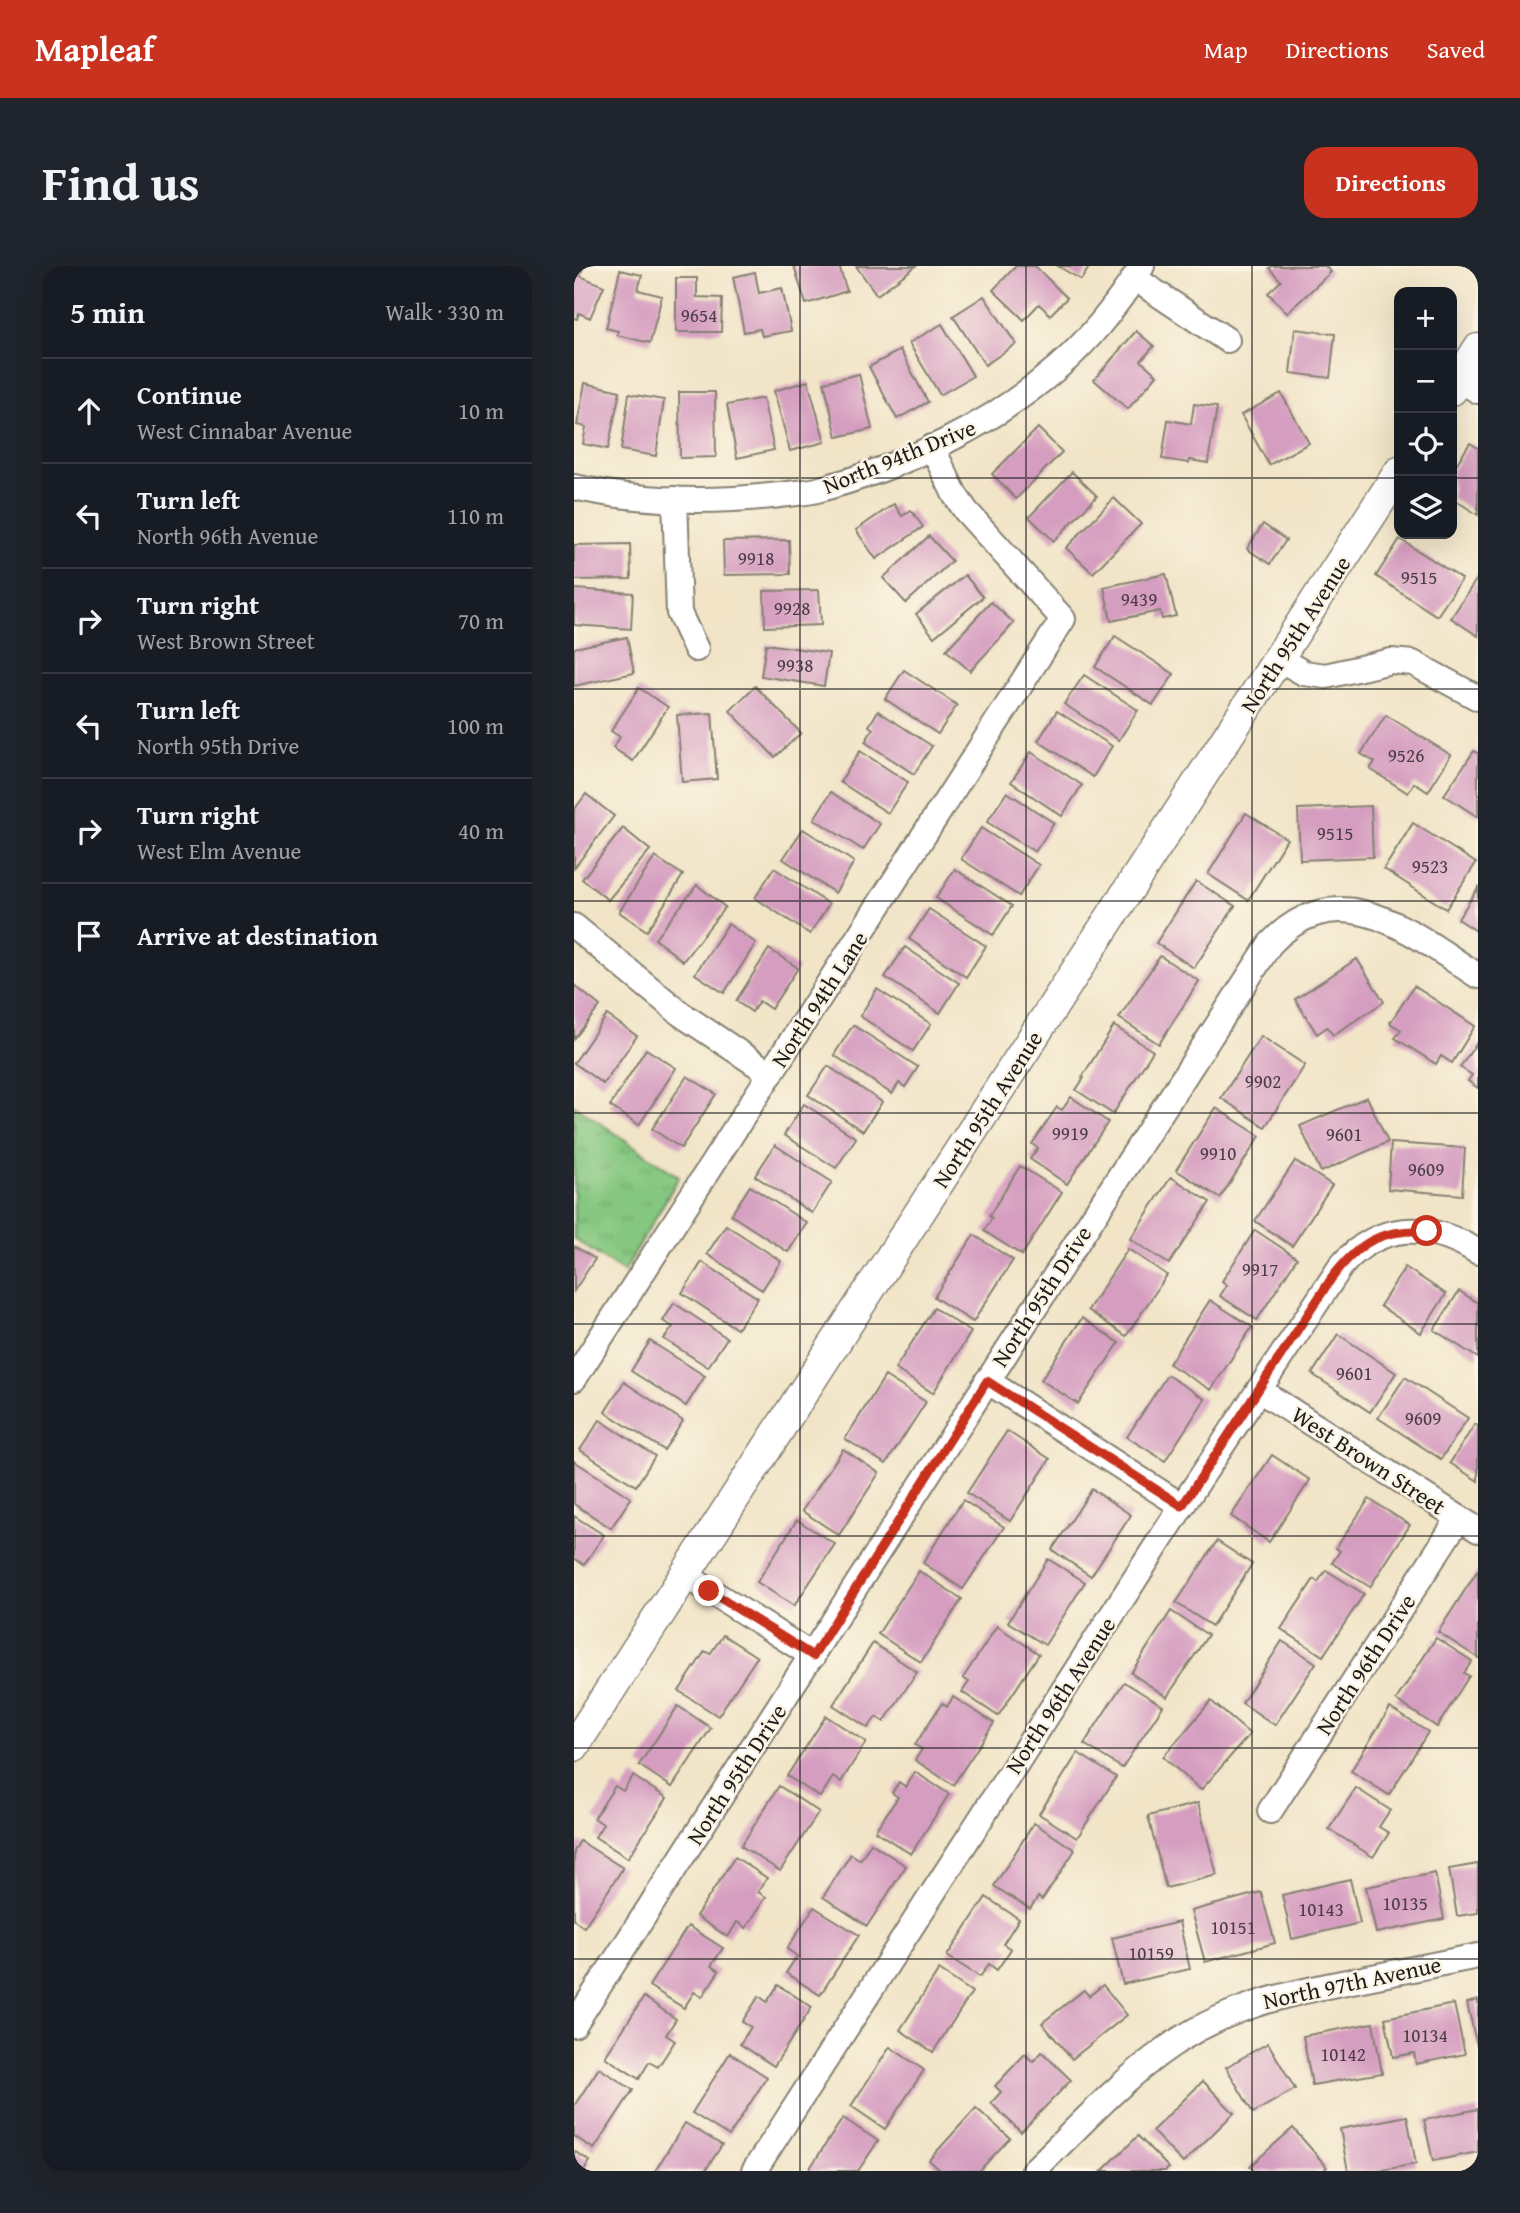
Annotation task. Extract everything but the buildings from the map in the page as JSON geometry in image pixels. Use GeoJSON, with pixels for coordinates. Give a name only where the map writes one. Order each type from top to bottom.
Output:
{"type":"FeatureCollection","features":[{"type":"Feature","properties":{"kind":"street"},"geometry":{"type":"LineString","coordinates":[[1138,272],[1227,340]]}},
{"type":"Feature","properties":{"kind":"street","name":"North 94th Drive"},"geometry":{"type":"LineString","coordinates":[[574,487],[628,497],[742,499],[815,490],[864,475],[969,431],[1007,407],[1059,367],[1096,328],[1138,272]]}},
{"type":"Feature","properties":{"kind":"street"},"geometry":{"type":"LineString","coordinates":[[1463,387],[1478,349]]}},
{"type":"Feature","properties":{"kind":"street","name":"North 94th Lane"},"geometry":{"type":"LineString","coordinates":[[574,1378],[1063,619],[966,510],[955,495],[932,447]]}},
{"type":"Feature","properties":{"kind":"street","name":"North 95th Avenue"},"geometry":{"type":"LineString","coordinates":[[574,1746],[1396,476]]}},
{"type":"Feature","properties":{"kind":"street"},"geometry":{"type":"LineString","coordinates":[[675,499],[679,613],[696,649]]}},
{"type":"Feature","properties":{"kind":"street"},"geometry":{"type":"LineString","coordinates":[[1279,659],[1304,673],[1325,676],[1391,661],[1413,663],[1478,698]]}},
{"type":"Feature","properties":{"kind":"street","name":"North 95th Drive"},"geometry":{"type":"LineString","coordinates":[[574,2025],[1270,944],[1283,930],[1309,916],[1341,909],[1358,910],[1401,927],[1478,976]]}},
{"type":"Feature","properties":{"kind":"street"},"geometry":{"type":"LineString","coordinates":[[574,926],[681,1014],[771,1074]]}},
{"type":"Feature","properties":{"kind":"street","name":"North 96th Avenue"},"geometry":{"type":"LineString","coordinates":[[754,2171],[1182,1506],[1341,1266],[1361,1246],[1382,1235],[1411,1230],[1455,1239],[1478,1252]]}},
{"type":"Feature","properties":{"kind":"street"},"geometry":{"type":"LineString","coordinates":[[987,1381],[1182,1506]]}},
{"type":"Feature","properties":{"kind":"street","name":"West Brown Street"},"geometry":{"type":"LineString","coordinates":[[1259,1390],[1469,1524]]}},
{"type":"Feature","properties":{"kind":"street","name":"North 96th Drive"},"geometry":{"type":"LineString","coordinates":[[1270,1811],[1469,1524]]}},
{"type":"Feature","properties":{"kind":"street"},"geometry":{"type":"LineString","coordinates":[[685,1576],[813,1656]]}},
{"type":"Feature","properties":{"kind":"street","name":"North 97th Avenue"},"geometry":{"type":"LineString","coordinates":[[1034,2171],[1163,2050],[1222,2016],[1292,1992],[1478,1956]]}},
{"type":"Feature","properties":{"kind":"green space"},"geometry":{"type":"Polygon","coordinates":[[[574,1105],[679,1177],[624,1272],[574,1239],[574,1105]]]}},
{"type":"Feature","properties":{"kind":"route"},"geometry":{"type":"LineString","coordinates":[[709,1591],[813,1656],[987,1381],[1182,1506],[1331,1279],[1350,1255],[1371,1239],[1382,1235],[1411,1230],[1427,1231]]}}]}
